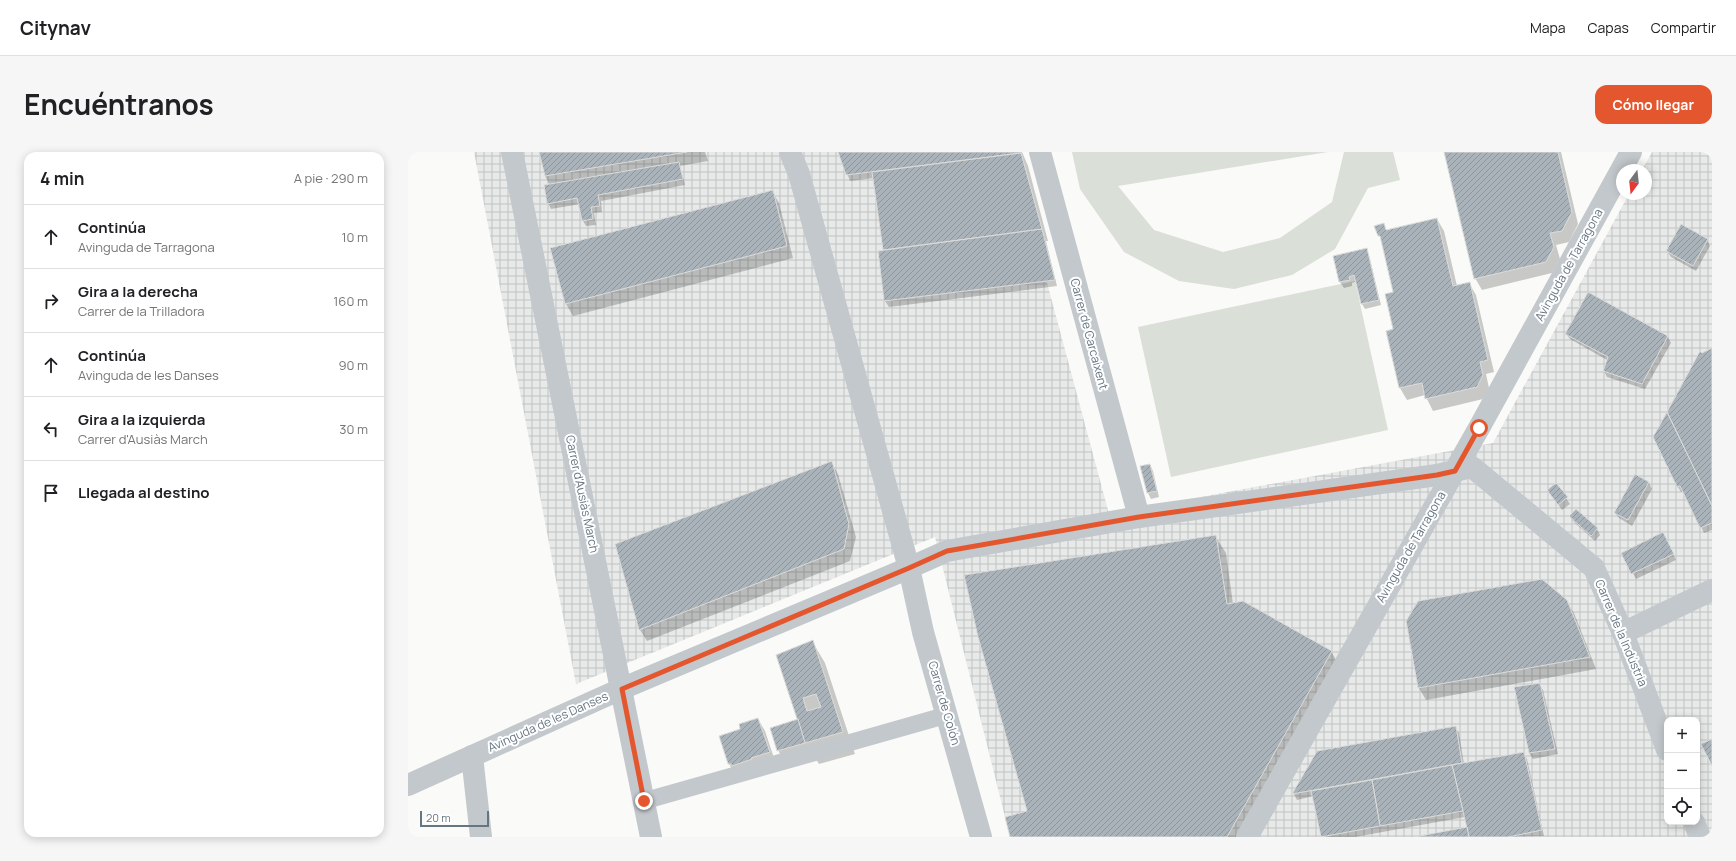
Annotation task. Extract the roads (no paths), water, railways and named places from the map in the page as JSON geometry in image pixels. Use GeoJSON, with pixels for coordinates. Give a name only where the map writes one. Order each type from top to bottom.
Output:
{"type":"FeatureCollection","features":[{"type":"Feature","properties":{"kind":"street","name":"Carrer d'Ausiàs March"},"geometry":{"type":"LineString","coordinates":[[512,152],[651,837]]}},
{"type":"Feature","properties":{"kind":"street","name":"Carrer de Colón"},"geometry":{"type":"LineString","coordinates":[[790,152],[799,174],[909,568],[923,632],[981,837]]}},
{"type":"Feature","properties":{"kind":"street","name":"Carrer de Carcaixent"},"geometry":{"type":"LineString","coordinates":[[1040,152],[1139,517]]}},
{"type":"Feature","properties":{"kind":"street","name":"Avinguda de Tarragona"},"geometry":{"type":"LineString","coordinates":[[1247,837],[1423,524],[1455,471],[1631,152]]}},
{"type":"Feature","properties":{"kind":"street","name":"Carrer de la Indústria"},"geometry":{"type":"LineString","coordinates":[[1455,471],[1472,467],[1594,568],[1623,633],[1664,742]]}},
{"type":"Feature","properties":{"kind":"street","name":"Avinguda de les Danses"},"geometry":{"type":"LineString","coordinates":[[408,785],[622,689],[947,551],[1139,517],[1437,475],[1455,471]]}},
{"type":"Feature","properties":{"kind":"street"},"geometry":{"type":"LineString","coordinates":[[1623,633],[1712,590]]}},
{"type":"Feature","properties":{"kind":"street"},"geometry":{"type":"LineString","coordinates":[[644,801],[947,715]]}},
{"type":"Feature","properties":{"kind":"street"},"geometry":{"type":"LineString","coordinates":[[472,756],[481,837]]}},
{"type":"Feature","properties":{"kind":"street"},"geometry":{"type":"LineString","coordinates":[[1695,825],[1700,837]]}}]}
